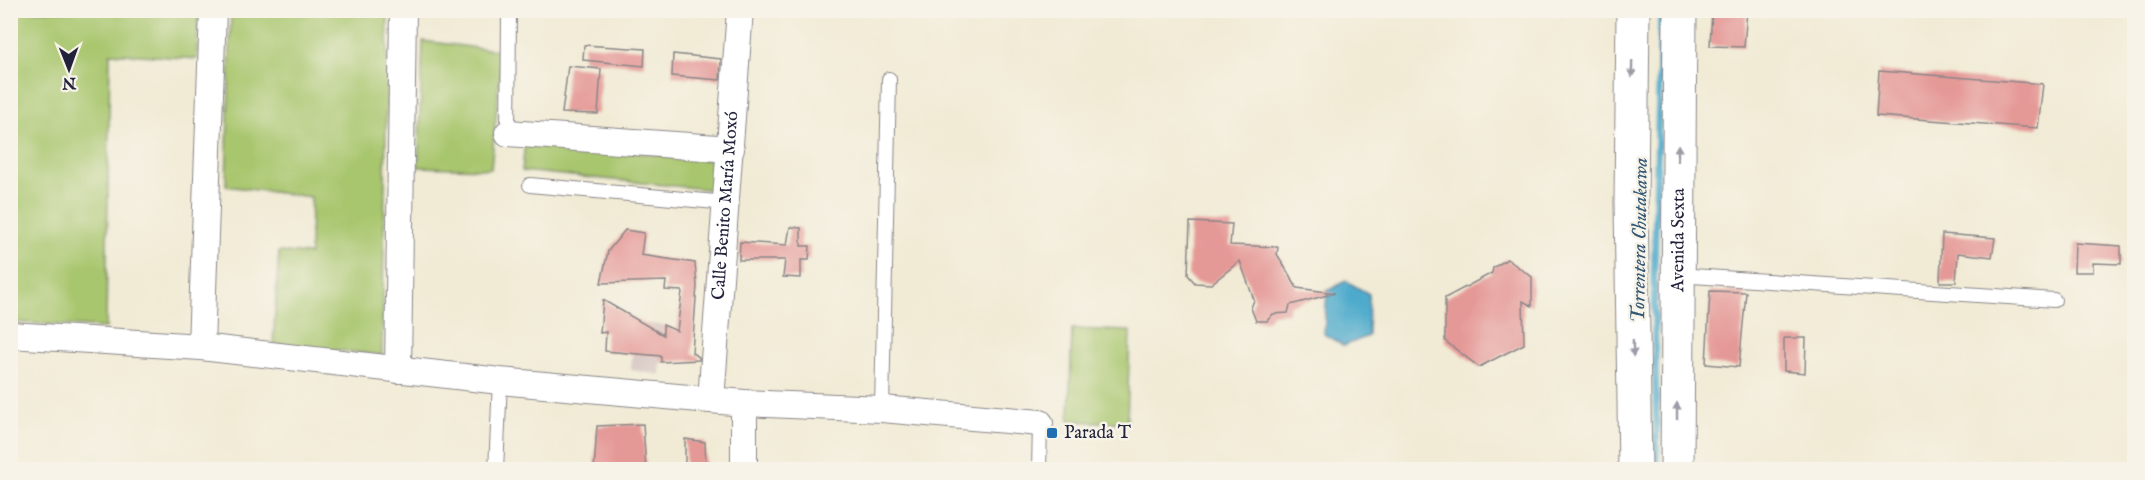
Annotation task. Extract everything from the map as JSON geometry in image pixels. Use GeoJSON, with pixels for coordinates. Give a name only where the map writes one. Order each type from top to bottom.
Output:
{"type":"FeatureCollection","features":[{"type":"Feature","properties":{"kind":"street"},"geometry":{"type":"LineString","coordinates":[[201,347],[213,10]]}},
{"type":"Feature","properties":{"kind":"street"},"geometry":{"type":"LineString","coordinates":[[398,370],[403,10]]}},
{"type":"Feature","properties":{"kind":"street","name":"Calle Benito María Moxó"},"geometry":{"type":"LineString","coordinates":[[711,400],[740,10]]}},
{"type":"Feature","properties":{"kind":"street"},"geometry":{"type":"LineString","coordinates":[[1633,10],[1631,203],[1635,470]]}},
{"type":"Feature","properties":{"kind":"street","name":"Avenida Sexta"},"geometry":{"type":"LineString","coordinates":[[1677,470],[1680,10]]}},
{"type":"Feature","properties":{"kind":"street"},"geometry":{"type":"LineString","coordinates":[[508,133],[731,149]]}},
{"type":"Feature","properties":{"kind":"street"},"geometry":{"type":"LineString","coordinates":[[10,335],[201,347],[500,381],[744,403],[882,409],[1040,423]]}},
{"type":"Feature","properties":{"kind":"street"},"geometry":{"type":"LineString","coordinates":[[744,403],[744,470]]}},
{"type":"Feature","properties":{"kind":"lane"},"geometry":{"type":"LineString","coordinates":[[508,133],[509,10]]}},
{"type":"Feature","properties":{"kind":"lane"},"geometry":{"type":"LineString","coordinates":[[882,409],[889,79]]}},
{"type":"Feature","properties":{"kind":"lane"},"geometry":{"type":"LineString","coordinates":[[530,185],[727,203]]}},
{"type":"Feature","properties":{"kind":"lane"},"geometry":{"type":"LineString","coordinates":[[1677,275],[2054,300]]}},
{"type":"Feature","properties":{"kind":"lane"},"geometry":{"type":"LineString","coordinates":[[496,470],[500,381]]}},
{"type":"Feature","properties":{"kind":"lane"},"geometry":{"type":"LineString","coordinates":[[1039,470],[1040,423]]}},
{"type":"Feature","properties":{"kind":"shaded area"},"geometry":{"type":"Polygon","coordinates":[[[635,323],[663,325],[660,375],[631,370],[635,323]]]}},
{"type":"Feature","properties":{"kind":"green space"},"geometry":{"type":"Polygon","coordinates":[[[10,11],[198,11],[197,59],[110,53],[106,328],[11,322],[10,11]]]}},
{"type":"Feature","properties":{"kind":"green space"},"geometry":{"type":"Polygon","coordinates":[[[231,11],[388,11],[382,355],[273,344],[279,252],[310,254],[311,197],[226,186],[231,11]]]}},
{"type":"Feature","properties":{"kind":"green space"},"geometry":{"type":"Polygon","coordinates":[[[423,41],[502,51],[491,169],[418,167],[423,41]]]}},
{"type":"Feature","properties":{"kind":"green space"},"geometry":{"type":"Polygon","coordinates":[[[525,142],[718,161],[715,190],[522,171],[525,142]]]}},
{"type":"Feature","properties":{"kind":"green space"},"geometry":{"type":"Polygon","coordinates":[[[1072,329],[1130,331],[1127,423],[1069,421],[1072,329]]]}},
{"type":"Feature","properties":{"kind":"water"},"geometry":{"type":"Polygon","coordinates":[[[1346,281],[1369,294],[1368,336],[1344,346],[1324,334],[1327,291],[1346,281]]]}},
{"type":"Feature","properties":{"kind":"building"},"geometry":{"type":"Polygon","coordinates":[[[1712,10],[1747,10],[1744,47],[1710,46],[1712,10]]]}},
{"type":"Feature","properties":{"kind":"building"},"geometry":{"type":"Polygon","coordinates":[[[584,45],[645,49],[644,66],[583,60],[584,45]]]}},
{"type":"Feature","properties":{"kind":"building"},"geometry":{"type":"Polygon","coordinates":[[[673,54],[721,59],[720,80],[672,76],[673,54]]]}},
{"type":"Feature","properties":{"kind":"building"},"geometry":{"type":"Polygon","coordinates":[[[568,66],[601,69],[598,114],[562,113],[568,66]]]}},
{"type":"Feature","properties":{"kind":"building"},"geometry":{"type":"Polygon","coordinates":[[[1879,71],[2043,84],[2038,128],[1876,116],[1879,71]]]}},
{"type":"Feature","properties":{"kind":"building"},"geometry":{"type":"Polygon","coordinates":[[[1190,222],[1232,224],[1230,245],[1278,247],[1277,254],[1297,288],[1335,293],[1290,305],[1288,313],[1273,314],[1267,321],[1256,321],[1251,308],[1254,300],[1240,261],[1211,284],[1195,283],[1188,275],[1190,222]]]}},
{"type":"Feature","properties":{"kind":"building"},"geometry":{"type":"Polygon","coordinates":[[[790,227],[801,228],[801,246],[810,246],[809,260],[801,260],[801,278],[783,277],[785,260],[739,260],[740,242],[787,245],[790,227]]]}},
{"type":"Feature","properties":{"kind":"building"},"geometry":{"type":"Polygon","coordinates":[[[625,230],[644,233],[641,255],[695,263],[697,285],[692,353],[699,357],[699,360],[661,362],[661,356],[605,351],[606,332],[600,333],[603,300],[663,335],[663,325],[677,331],[682,291],[665,290],[666,281],[601,283],[608,251],[625,230]]]}},
{"type":"Feature","properties":{"kind":"building"},"geometry":{"type":"Polygon","coordinates":[[[1942,234],[1995,238],[1992,257],[1958,253],[1956,282],[1940,282],[1942,234]]]}},
{"type":"Feature","properties":{"kind":"building"},"geometry":{"type":"Polygon","coordinates":[[[2075,243],[2121,246],[2121,264],[2093,263],[2093,272],[2074,272],[2075,243]]]}},
{"type":"Feature","properties":{"kind":"building"},"geometry":{"type":"Polygon","coordinates":[[[1507,259],[1532,277],[1532,306],[1523,301],[1524,344],[1479,367],[1445,341],[1445,298],[1492,273],[1493,268],[1507,259]]]}},
{"type":"Feature","properties":{"kind":"building"},"geometry":{"type":"Polygon","coordinates":[[[1710,291],[1746,292],[1739,367],[1706,364],[1710,291]]]}},
{"type":"Feature","properties":{"kind":"building"},"geometry":{"type":"Polygon","coordinates":[[[1784,338],[1806,338],[1805,373],[1784,371],[1784,338]]]}},
{"type":"Feature","properties":{"kind":"building"},"geometry":{"type":"Polygon","coordinates":[[[643,424],[646,470],[594,470],[597,426],[643,424]]]}},
{"type":"Feature","properties":{"kind":"building"},"geometry":{"type":"Polygon","coordinates":[[[685,439],[705,442],[706,470],[685,470],[685,439]]]}},
{"type":"Feature","properties":{"kind":"waterway","name":"Torrentera Chutakawa"},"geometry":{"type":"LineString","coordinates":[[1657,470],[1654,278],[1661,10]]}},
{"type":"Feature","properties":{"kind":"place","name":"Parada T"},"geometry":{"type":"Point","coordinates":[1052,433]}}]}
